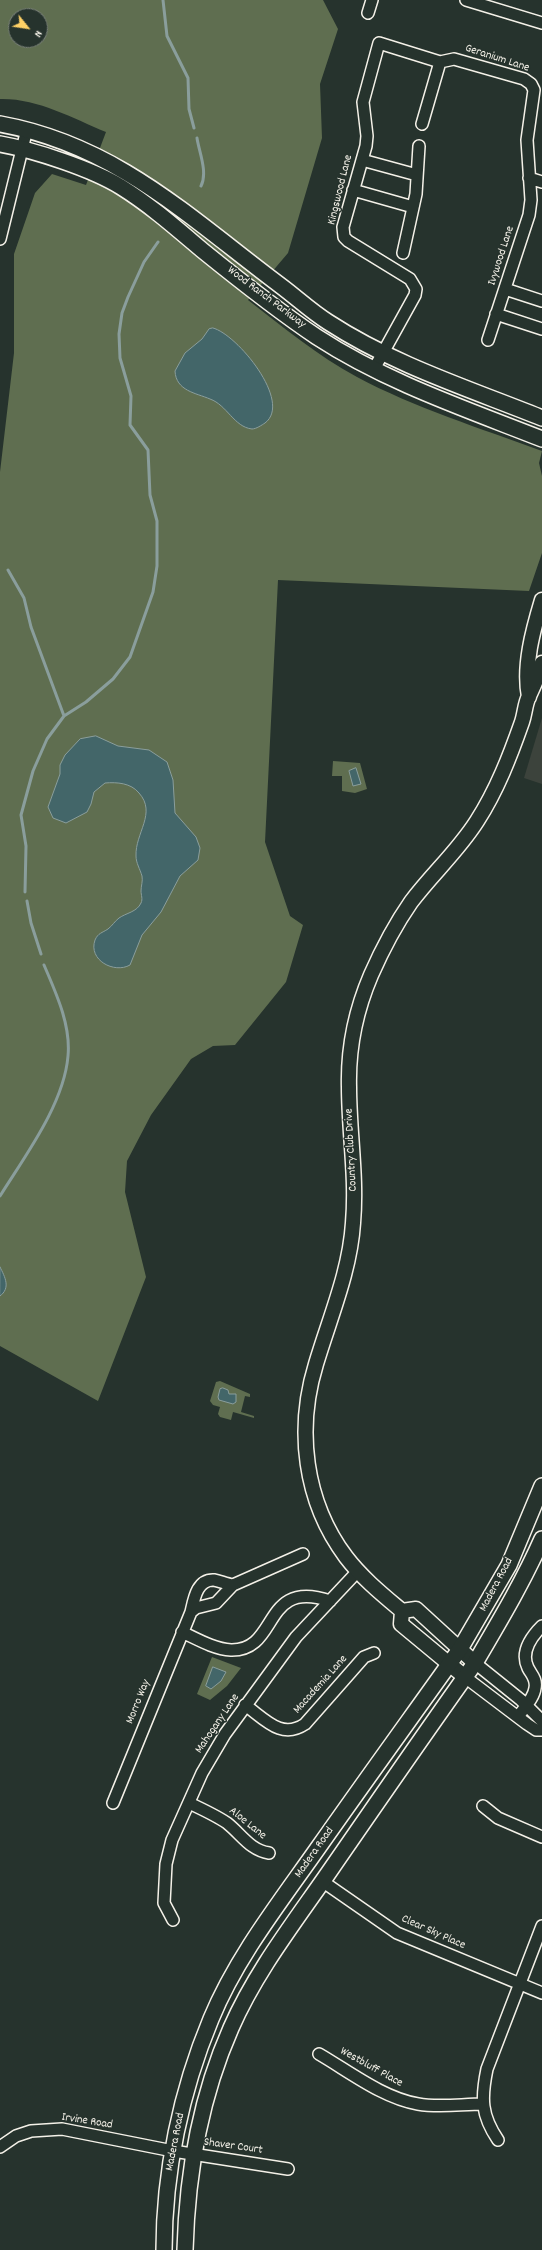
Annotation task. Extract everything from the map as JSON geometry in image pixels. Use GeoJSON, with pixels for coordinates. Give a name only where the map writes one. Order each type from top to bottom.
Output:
{"type":"FeatureCollection","features":[{"type":"Feature","properties":{"kind":"main road","name":"Wood Ranch Parkway"},"geometry":{"type":"LineString","coordinates":[[0,124],[27,129],[81,148],[136,176],[328,322],[404,363],[542,418]]}},
{"type":"Feature","properties":{"kind":"main road","name":"Wood Ranch Parkway"},"geometry":{"type":"LineString","coordinates":[[0,144],[23,148],[119,186],[168,221],[204,251],[302,326],[340,351],[411,386],[542,440]]}},
{"type":"Feature","properties":{"kind":"main road","name":"Madera Road"},"geometry":{"type":"LineString","coordinates":[[164,2250],[167,2192],[173,2152],[189,2080],[211,2018],[232,1977],[301,1872],[460,1649],[508,1565],[542,1486]]}},
{"type":"Feature","properties":{"kind":"main road","name":"Madera Road"},"geometry":{"type":"LineString","coordinates":[[185,2250],[189,2178],[212,2078],[230,2028],[264,1967],[322,1881],[475,1663],[497,1628],[526,1574],[542,1538]]}},
{"type":"Feature","properties":{"kind":"street"},"geometry":{"type":"LineString","coordinates":[[368,13],[372,0]]}},
{"type":"Feature","properties":{"kind":"street"},"geometry":{"type":"LineString","coordinates":[[466,0],[542,23]]}},
{"type":"Feature","properties":{"kind":"street","name":"Geranium Lane"},"geometry":{"type":"LineString","coordinates":[[379,43],[440,62],[454,59],[524,79],[538,91]]}},
{"type":"Feature","properties":{"kind":"street","name":"Kingswood Lane"},"geometry":{"type":"LineString","coordinates":[[374,369],[415,295],[416,289],[410,279],[348,241],[344,236],[343,227],[362,160],[367,136],[363,102],[379,43]]}},
{"type":"Feature","properties":{"kind":"street"},"geometry":{"type":"LineString","coordinates":[[422,124],[440,62]]}},
{"type":"Feature","properties":{"kind":"street","name":"Ivywood Lane"},"geometry":{"type":"LineString","coordinates":[[488,340],[529,215],[527,140],[538,91]]}},
{"type":"Feature","properties":{"kind":"street"},"geometry":{"type":"LineString","coordinates":[[0,239],[27,129]]}},
{"type":"Feature","properties":{"kind":"street"},"geometry":{"type":"LineString","coordinates":[[403,253],[418,175],[419,146]]}},
{"type":"Feature","properties":{"kind":"street"},"geometry":{"type":"LineString","coordinates":[[362,160],[418,175]]}},
{"type":"Feature","properties":{"kind":"street"},"geometry":{"type":"LineString","coordinates":[[529,178],[542,182]]}},
{"type":"Feature","properties":{"kind":"street"},"geometry":{"type":"LineString","coordinates":[[354,190],[413,207]]}},
{"type":"Feature","properties":{"kind":"street"},"geometry":{"type":"LineString","coordinates":[[505,289],[542,301]]}},
{"type":"Feature","properties":{"kind":"street"},"geometry":{"type":"LineString","coordinates":[[496,314],[542,329]]}},
{"type":"Feature","properties":{"kind":"street","name":"Country Club Drive"},"geometry":{"type":"LineString","coordinates":[[529,697],[526,683],[530,650],[542,600]]}},
{"type":"Feature","properties":{"kind":"street","name":"Country Club Drive"},"geometry":{"type":"LineString","coordinates":[[402,1612],[358,1572],[346,1558],[323,1518],[314,1492],[304,1439],[308,1391],[343,1278],[353,1223],[354,1182],[349,1087],[350,1056],[354,1030],[370,977],[396,926],[429,880],[460,846],[478,821],[498,784],[516,738],[529,697],[537,682],[542,663]]}},
{"type":"Feature","properties":{"kind":"street"},"geometry":{"type":"LineString","coordinates":[[191,1612],[196,1608],[216,1603],[233,1585],[303,1554]]}},
{"type":"Feature","properties":{"kind":"street","name":"Mahogany Lane"},"geometry":{"type":"LineString","coordinates":[[173,1920],[164,1903],[166,1864],[172,1840],[213,1753],[245,1705],[296,1637],[358,1572]]}},
{"type":"Feature","properties":{"kind":"street","name":"Morro Way"},"geometry":{"type":"LineString","coordinates":[[113,1803],[191,1612],[197,1592],[204,1583],[214,1580],[233,1585]]}},
{"type":"Feature","properties":{"kind":"street"},"geometry":{"type":"LineString","coordinates":[[182,1632],[218,1647],[239,1649],[260,1637],[277,1609],[293,1599],[307,1595],[330,1601]]}},
{"type":"Feature","properties":{"kind":"street"},"geometry":{"type":"LineString","coordinates":[[542,1721],[527,1705],[475,1663],[416,1609],[402,1612],[401,1624],[465,1677],[518,1717],[536,1730],[542,1730]]}},
{"type":"Feature","properties":{"kind":"street"},"geometry":{"type":"LineString","coordinates":[[518,1717],[534,1693],[536,1684],[534,1676],[527,1667],[525,1653],[530,1640],[542,1626]]}},
{"type":"Feature","properties":{"kind":"street","name":"Macademia Lane"},"geometry":{"type":"LineString","coordinates":[[245,1705],[279,1729],[287,1731],[296,1730],[305,1724],[364,1657],[374,1653]]}},
{"type":"Feature","properties":{"kind":"street","name":"Aloe Lane"},"geometry":{"type":"LineString","coordinates":[[189,1803],[229,1824],[258,1851],[269,1853]]}},
{"type":"Feature","properties":{"kind":"street"},"geometry":{"type":"LineString","coordinates":[[483,1806],[498,1818],[542,1837]]}},
{"type":"Feature","properties":{"kind":"street","name":"Clear Sky Place"},"geometry":{"type":"LineString","coordinates":[[322,1881],[397,1933],[542,1993]]}},
{"type":"Feature","properties":{"kind":"street"},"geometry":{"type":"LineString","coordinates":[[498,2140],[488,2125],[483,2104],[487,2069],[542,1926]]}},
{"type":"Feature","properties":{"kind":"street","name":"Westbluff Place"},"geometry":{"type":"LineString","coordinates":[[319,2054],[388,2094],[404,2100],[430,2106],[483,2104]]}},
{"type":"Feature","properties":{"kind":"street","name":"Irvine Road"},"geometry":{"type":"LineString","coordinates":[[0,2147],[16,2136],[31,2130],[62,2129],[173,2152]]}},
{"type":"Feature","properties":{"kind":"street","name":"Shaver Court"},"geometry":{"type":"LineString","coordinates":[[173,2152],[288,2169]]}},
{"type":"Feature","properties":{"kind":"shaded area"},"geometry":{"type":"Polygon","coordinates":[[[542,718],[542,784],[524,778],[542,718]]]}},
{"type":"Feature","properties":{"kind":"green space"},"geometry":{"type":"Polygon","coordinates":[[[0,0],[323,0],[338,29],[320,84],[322,138],[288,253],[248,300],[315,351],[357,377],[425,408],[542,451],[539,463],[542,476],[542,553],[529,591],[278,580],[265,842],[290,916],[303,925],[286,982],[235,1045],[213,1046],[191,1059],[151,1115],[127,1161],[125,1192],[146,1277],[98,1401],[0,1346],[0,472],[14,353],[14,254],[35,193],[52,174],[86,185],[106,132],[41,105],[0,99],[0,0]]]}},
{"type":"Feature","properties":{"kind":"green space"},"geometry":{"type":"Polygon","coordinates":[[[333,761],[360,763],[367,789],[355,793],[342,791],[342,776],[332,776],[333,761]]]}},
{"type":"Feature","properties":{"kind":"green space"},"geometry":{"type":"Polygon","coordinates":[[[220,1381],[250,1394],[250,1397],[245,1396],[241,1412],[254,1416],[254,1418],[233,1412],[231,1420],[220,1417],[218,1414],[220,1407],[213,1405],[210,1401],[216,1382],[220,1381]]]}},
{"type":"Feature","properties":{"kind":"green space"},"geometry":{"type":"Polygon","coordinates":[[[212,1657],[241,1668],[227,1686],[210,1700],[197,1694],[212,1657]]]}},
{"type":"Feature","properties":{"kind":"water"},"geometry":{"type":"Polygon","coordinates":[[[213,328],[235,342],[247,355],[267,385],[272,400],[272,413],[265,423],[257,428],[252,429],[240,424],[216,402],[193,393],[183,387],[176,378],[175,371],[185,353],[202,339],[209,329],[213,328]]]}},
{"type":"Feature","properties":{"kind":"water"},"geometry":{"type":"Polygon","coordinates":[[[96,736],[118,746],[149,750],[167,762],[173,780],[175,813],[196,837],[200,848],[198,860],[180,876],[161,912],[142,935],[130,965],[117,968],[104,963],[95,954],[95,940],[99,934],[108,929],[119,918],[137,908],[142,902],[142,878],[136,856],[139,839],[146,816],[144,801],[136,790],[128,785],[119,783],[105,783],[94,792],[87,812],[66,823],[53,818],[48,807],[60,774],[60,765],[65,755],[80,739],[96,736]]]}},
{"type":"Feature","properties":{"kind":"water"},"geometry":{"type":"Polygon","coordinates":[[[356,768],[361,784],[353,786],[349,771],[356,768]]]}},
{"type":"Feature","properties":{"kind":"water"},"geometry":{"type":"Polygon","coordinates":[[[0,1267],[5,1278],[6,1286],[5,1290],[0,1296],[0,1267]]]}},
{"type":"Feature","properties":{"kind":"water"},"geometry":{"type":"Polygon","coordinates":[[[223,1388],[228,1390],[229,1394],[236,1394],[236,1402],[233,1404],[219,1400],[218,1397],[220,1389],[223,1388]]]}},
{"type":"Feature","properties":{"kind":"water"},"geometry":{"type":"Polygon","coordinates":[[[213,1667],[226,1672],[221,1681],[211,1689],[206,1686],[213,1667]]]}},
{"type":"Feature","properties":{"kind":"waterway"},"geometry":{"type":"LineString","coordinates":[[163,0],[167,36],[188,78],[189,109],[194,128]]}},
{"type":"Feature","properties":{"kind":"waterway"},"geometry":{"type":"LineString","coordinates":[[197,138],[204,175],[201,186]]}},
{"type":"Feature","properties":{"kind":"waterway"},"geometry":{"type":"LineString","coordinates":[[25,892],[26,846],[21,815],[33,771],[47,739],[64,716],[86,702],[113,679],[130,657],[153,592],[157,566],[157,521],[150,495],[148,450],[130,425],[131,396],[120,358],[119,334],[122,313],[128,297],[144,262],[158,242]]}},
{"type":"Feature","properties":{"kind":"waterway"},"geometry":{"type":"LineString","coordinates":[[8,570],[24,598],[31,627],[64,716]]}},
{"type":"Feature","properties":{"kind":"waterway"},"geometry":{"type":"LineString","coordinates":[[27,901],[31,923],[41,954]]}},
{"type":"Feature","properties":{"kind":"waterway"},"geometry":{"type":"LineString","coordinates":[[0,1196],[42,1129],[59,1092],[65,1074],[68,1056],[65,1021],[62,1009],[44,965]]}}]}
